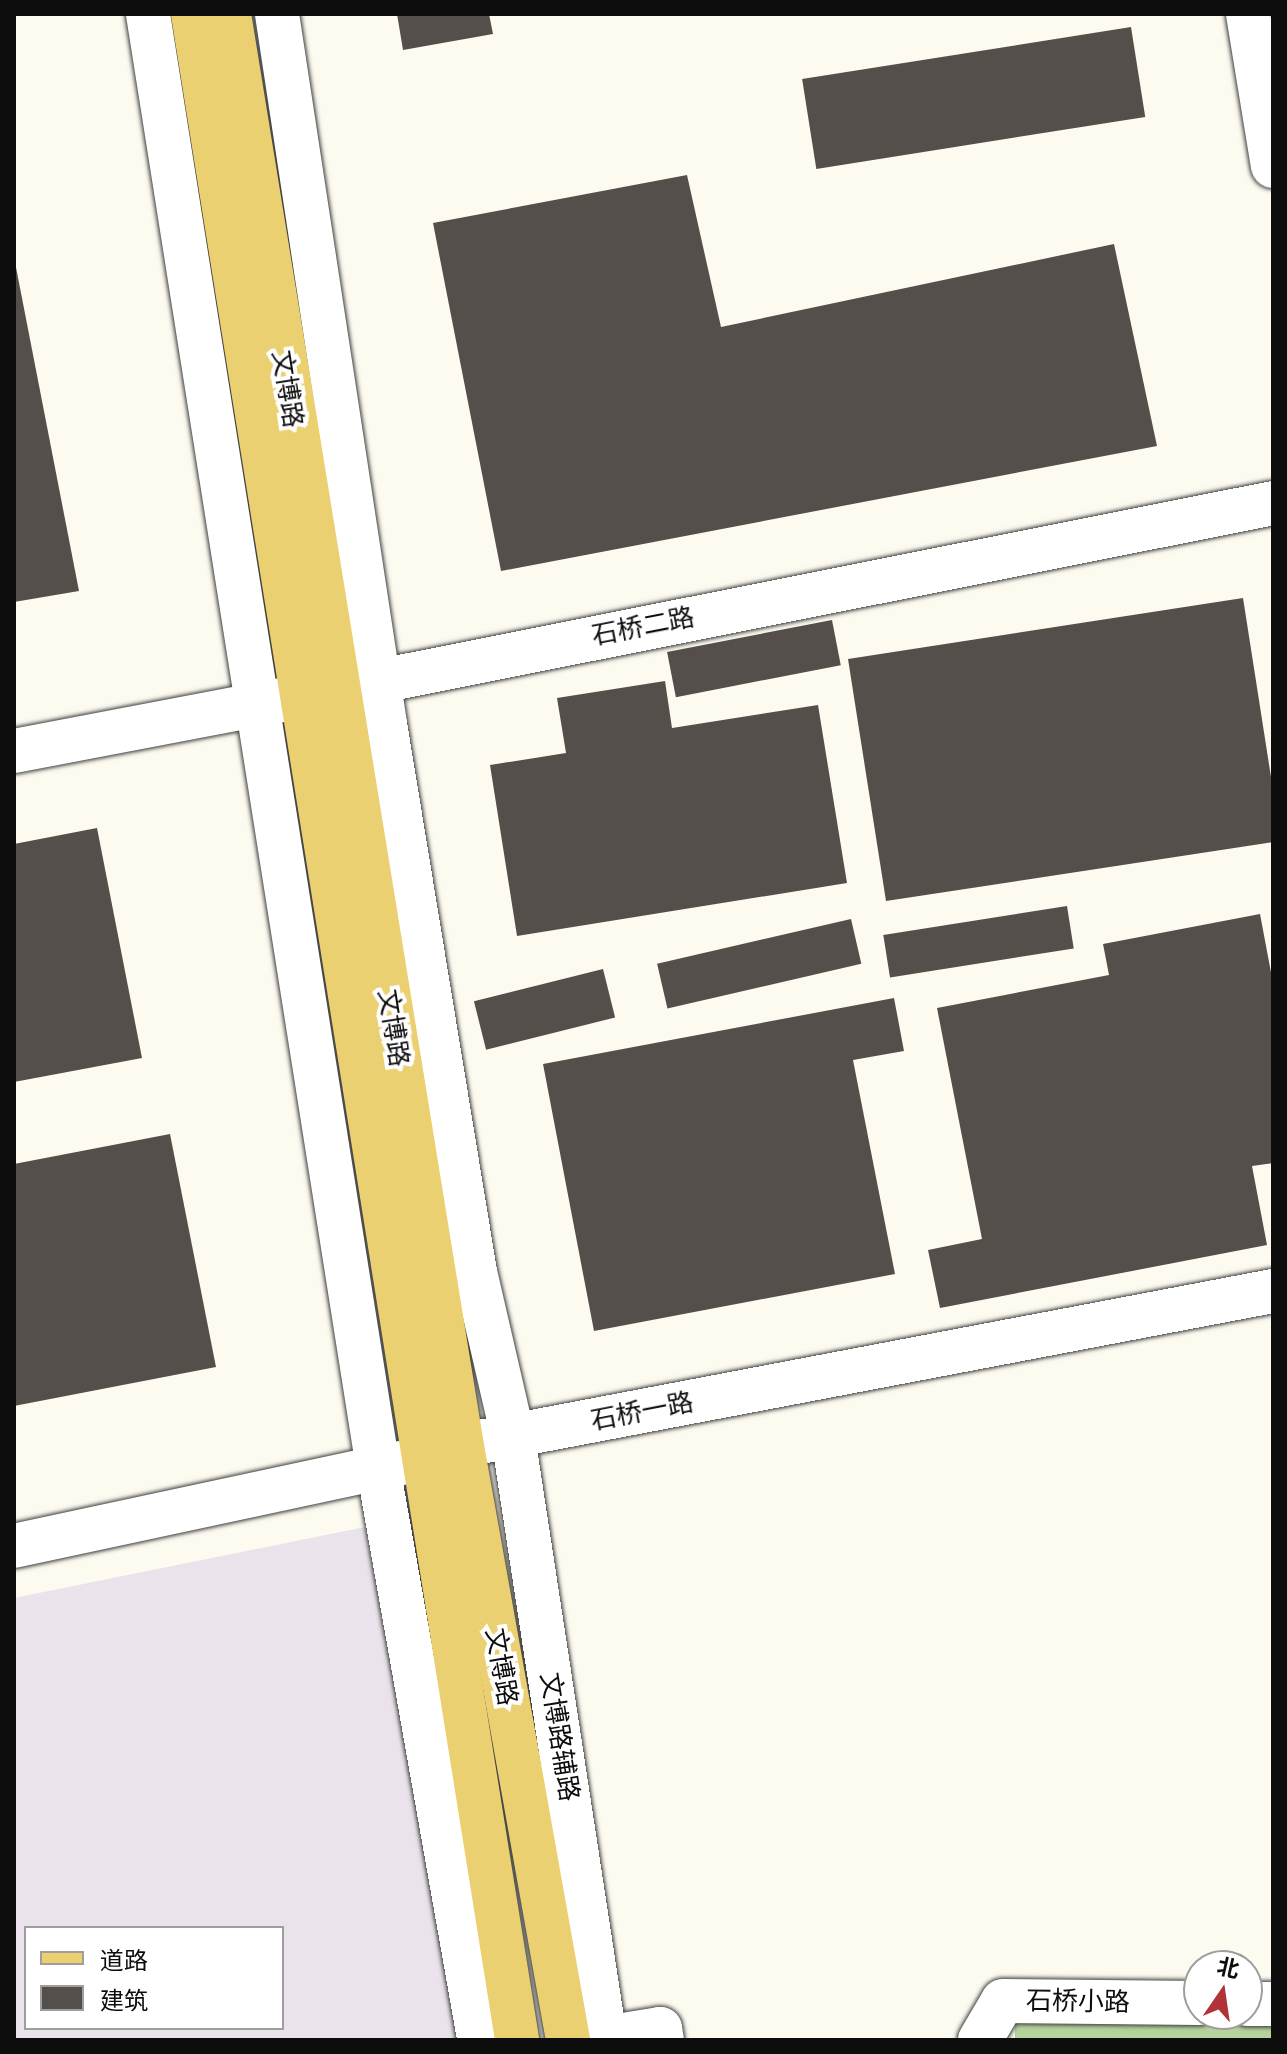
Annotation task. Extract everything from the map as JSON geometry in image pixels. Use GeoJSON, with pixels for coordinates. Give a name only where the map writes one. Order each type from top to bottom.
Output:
{"type":"FeatureCollection","features":[{"type":"Feature","properties":{"kind":"main road","name":"文博路"},"geometry":{"type":"LineString","coordinates":[[193,14],[339,689]]}},
{"type":"Feature","properties":{"kind":"main road","name":"文博路"},"geometry":{"type":"LineString","coordinates":[[229,14],[339,689],[443,1452],[586,2039]]}},
{"type":"Feature","properties":{"kind":"main road"},"geometry":{"type":"LineString","coordinates":[[443,1452],[498,2039]]}},
{"type":"Feature","properties":{"kind":"street"},"geometry":{"type":"LineString","coordinates":[[148,14],[378,1467],[498,2039]]}},
{"type":"Feature","properties":{"kind":"street","name":"文博路辅路"},"geometry":{"type":"LineString","coordinates":[[277,14],[339,689],[513,1437],[586,2039]]}},
{"type":"Feature","properties":{"kind":"street"},"geometry":{"type":"LineString","coordinates":[[1248,14],[1267,91],[1273,166]]}},
{"type":"Feature","properties":{"kind":"street","name":"石桥二路"},"geometry":{"type":"LineString","coordinates":[[14,751],[1273,503]]}},
{"type":"Feature","properties":{"kind":"street","name":"石桥一路"},"geometry":{"type":"LineString","coordinates":[[14,1546],[513,1437],[1273,1291]]}},
{"type":"Feature","properties":{"kind":"street","name":"石桥小路"},"geometry":{"type":"LineString","coordinates":[[980,2040],[1003,2001],[1183,2003]]}},
{"type":"Feature","properties":{"kind":"street"},"geometry":{"type":"LineString","coordinates":[[586,2039],[660,2029],[662,2040]]}},
{"type":"Feature","properties":{"kind":"shaded area"},"geometry":{"type":"Polygon","coordinates":[[[365,1527],[459,2040],[14,2040],[14,1598],[365,1527]]]}},
{"type":"Feature","properties":{"kind":"green space"},"geometry":{"type":"Polygon","coordinates":[[[1015,2021],[1183,2021],[1183,2030],[1263,2030],[1263,2021],[1273,2021],[1273,2040],[1015,2040],[1015,2021]]]}},
{"type":"Feature","properties":{"kind":"building"},"geometry":{"type":"Polygon","coordinates":[[[397,14],[489,14],[493,34],[403,50],[397,14]]]}},
{"type":"Feature","properties":{"kind":"building"},"geometry":{"type":"Polygon","coordinates":[[[1131,27],[1145,117],[816,169],[802,79],[1131,27]]]}},
{"type":"Feature","properties":{"kind":"building"},"geometry":{"type":"Polygon","coordinates":[[[687,175],[721,327],[1114,244],[1157,446],[501,571],[433,223],[687,175]]]}},
{"type":"Feature","properties":{"kind":"building"},"geometry":{"type":"Polygon","coordinates":[[[14,257],[79,591],[14,602],[14,257]]]}},
{"type":"Feature","properties":{"kind":"building"},"geometry":{"type":"Polygon","coordinates":[[[1243,598],[1273,790],[1273,842],[886,901],[848,659],[1243,598]]]}},
{"type":"Feature","properties":{"kind":"building"},"geometry":{"type":"Polygon","coordinates":[[[832,620],[841,665],[676,697],[667,652],[832,620]]]}},
{"type":"Feature","properties":{"kind":"building"},"geometry":{"type":"Polygon","coordinates":[[[665,681],[672,728],[818,705],[847,883],[517,936],[490,765],[566,753],[557,698],[665,681]]]}},
{"type":"Feature","properties":{"kind":"building"},"geometry":{"type":"Polygon","coordinates":[[[97,828],[142,1058],[14,1082],[14,844],[97,828]]]}},
{"type":"Feature","properties":{"kind":"building"},"geometry":{"type":"Polygon","coordinates":[[[1067,906],[1074,948],[890,978],[883,935],[1067,906]]]}},
{"type":"Feature","properties":{"kind":"building"},"geometry":{"type":"Polygon","coordinates":[[[1260,914],[1273,983],[1273,1163],[1252,1166],[1267,1245],[940,1308],[928,1250],[982,1239],[937,1008],[1109,975],[1103,944],[1260,914]]]}},
{"type":"Feature","properties":{"kind":"building"},"geometry":{"type":"Polygon","coordinates":[[[851,919],[861,964],[667,1009],[657,964],[851,919]]]}},
{"type":"Feature","properties":{"kind":"building"},"geometry":{"type":"Polygon","coordinates":[[[603,969],[615,1018],[486,1050],[474,1001],[603,969]]]}},
{"type":"Feature","properties":{"kind":"building"},"geometry":{"type":"Polygon","coordinates":[[[894,998],[904,1051],[853,1060],[895,1274],[594,1331],[543,1064],[894,998]]]}},
{"type":"Feature","properties":{"kind":"building"},"geometry":{"type":"Polygon","coordinates":[[[170,1134],[216,1367],[14,1406],[14,1164],[170,1134]]]}}]}
